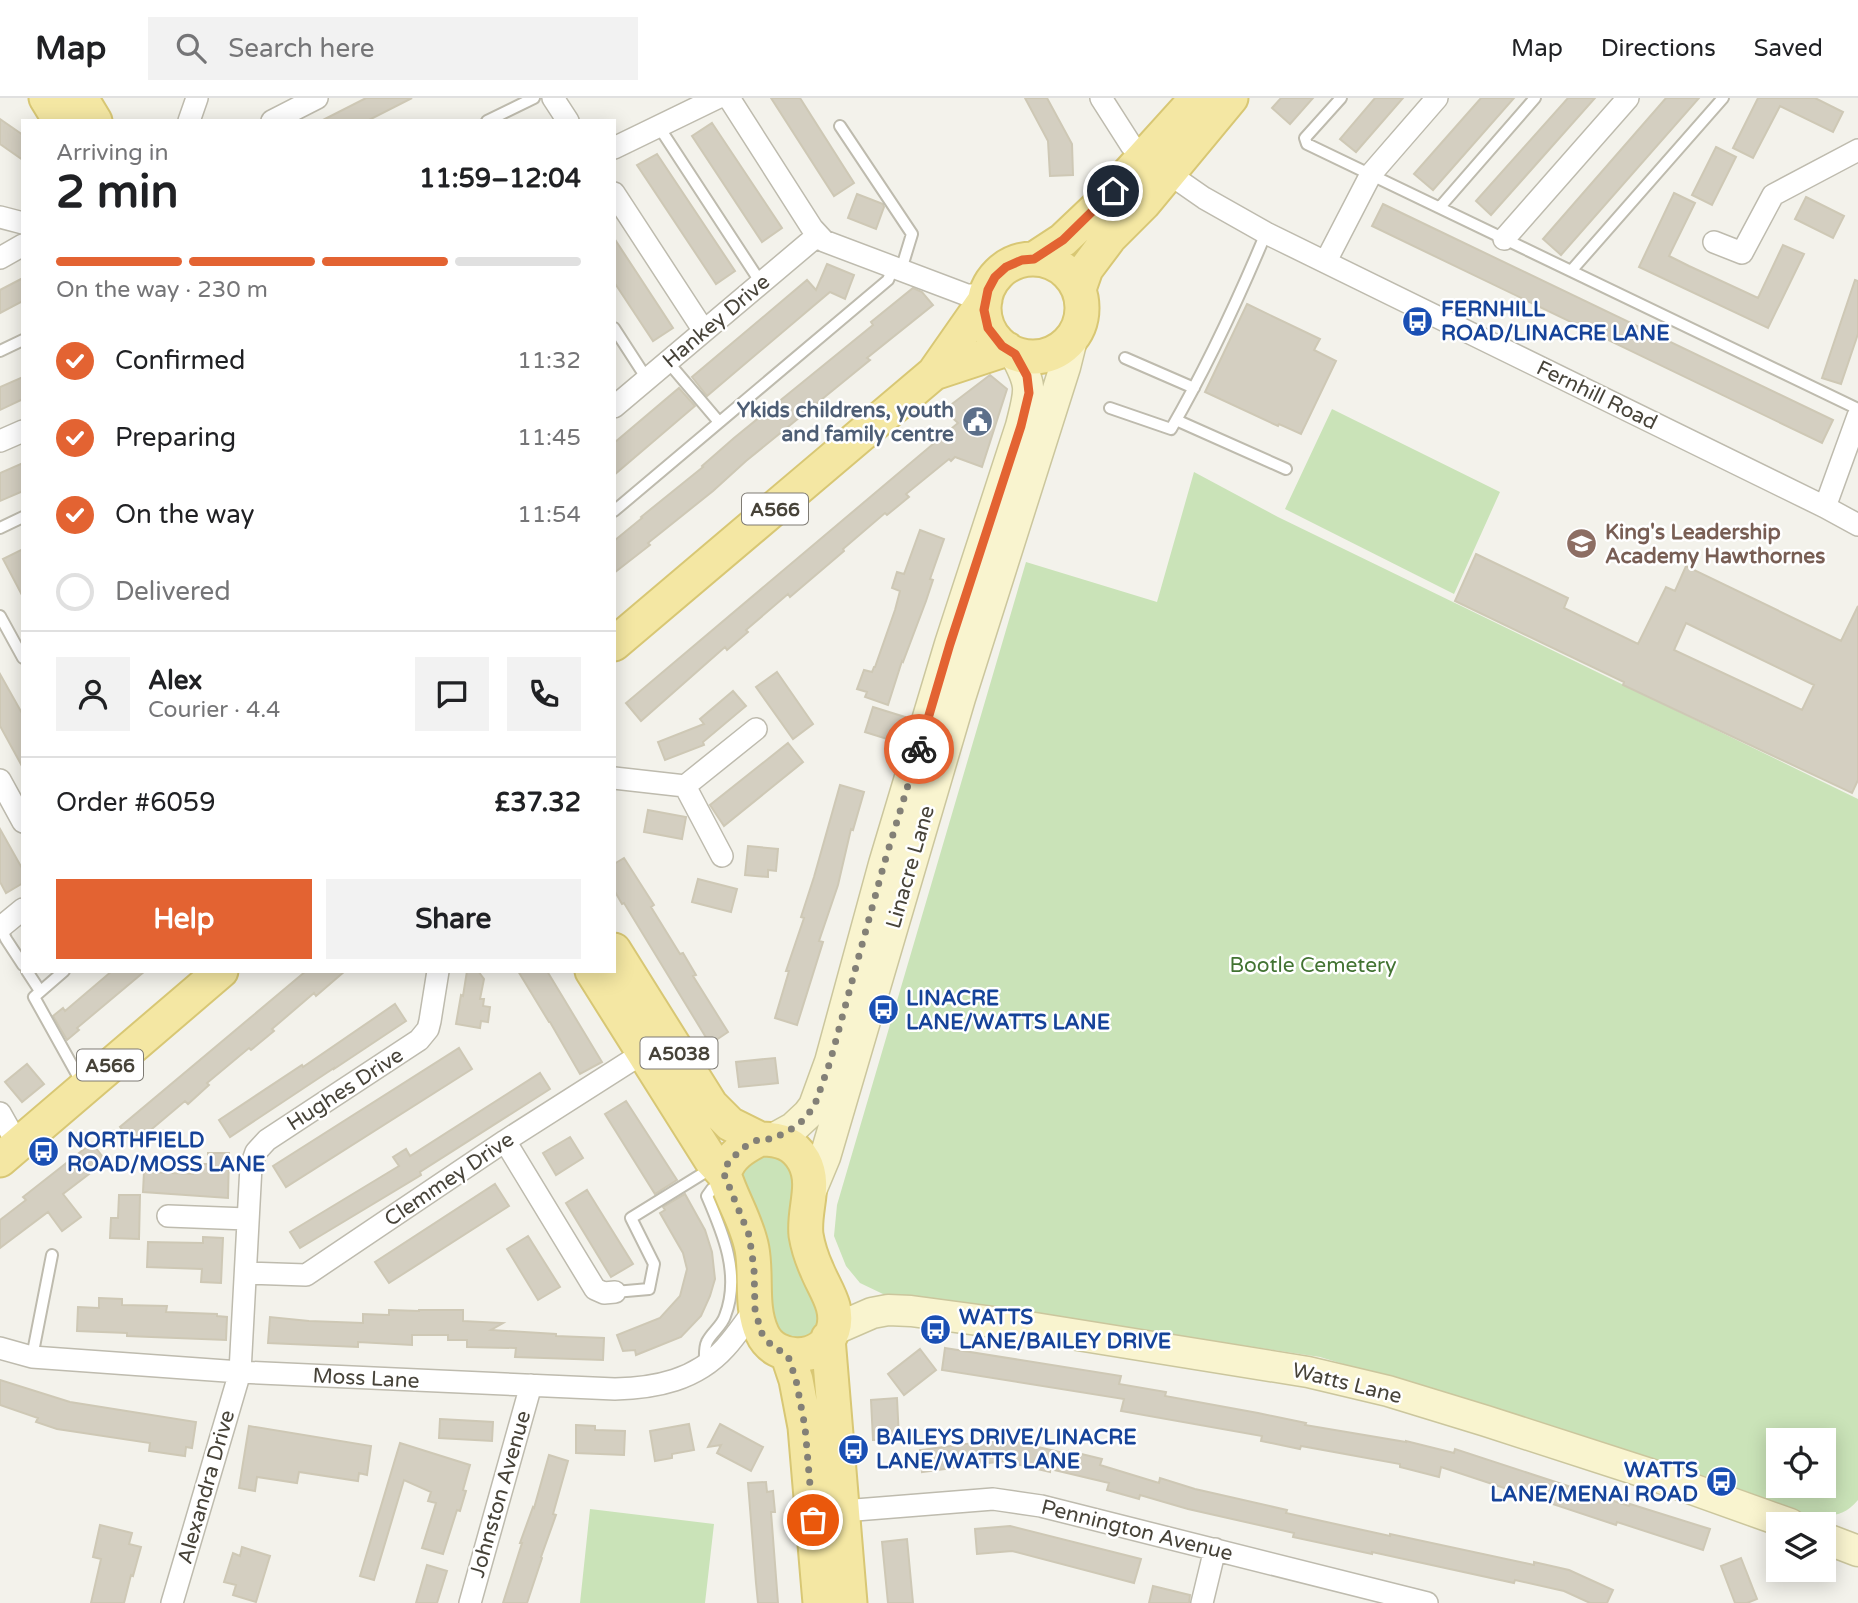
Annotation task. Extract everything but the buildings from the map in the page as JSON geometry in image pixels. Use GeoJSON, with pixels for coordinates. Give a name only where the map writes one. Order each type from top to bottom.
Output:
{"type":"FeatureCollection","features":[{"type":"Feature","properties":{"kind":"main road"},"geometry":{"type":"LineString","coordinates":[[46,98],[59,119]]}},
{"type":"Feature","properties":{"kind":"main road"},"geometry":{"type":"LineString","coordinates":[[81,98],[94,119]]}},
{"type":"Feature","properties":{"kind":"main road"},"geometry":{"type":"LineString","coordinates":[[1079,289],[1086,269],[1110,237],[1144,204],[1157,165],[1197,98]]}},
{"type":"Feature","properties":{"kind":"main road"},"geometry":{"type":"LineString","coordinates":[[1034,259],[1063,240],[1101,204],[1157,165],[1231,98]]}},
{"type":"Feature","properties":{"kind":"main road"},"geometry":{"type":"LineString","coordinates":[[1034,259],[1048,261],[1063,269],[1072,278],[1079,289],[1082,315],[1072,339],[1063,348],[1050,354],[1031,357],[1011,352],[995,339],[985,318],[985,297],[995,277],[1006,267],[1022,260],[1034,259]]}},
{"type":"Feature","properties":{"kind":"main road","name":"A566"},"geometry":{"type":"LineString","coordinates":[[616,641],[934,373],[985,297]]}},
{"type":"Feature","properties":{"kind":"main road","name":"A566"},"geometry":{"type":"LineString","coordinates":[[934,373],[1011,352]]}},
{"type":"Feature","properties":{"kind":"main road","name":"A5038"},"geometry":{"type":"LineString","coordinates":[[616,953],[711,1105],[730,1124],[791,1146],[807,1169],[810,1193],[806,1233],[810,1252],[835,1311],[831,1334],[850,1603]]}},
{"type":"Feature","properties":{"kind":"main road","name":"A566"},"geometry":{"type":"LineString","coordinates":[[9,1152],[219,973]]}},
{"type":"Feature","properties":{"kind":"main road","name":"A5038"},"geometry":{"type":"LineString","coordinates":[[593,973],[711,1160],[726,1179],[742,1217],[753,1252],[755,1309],[761,1332],[779,1350],[796,1380],[805,1427],[820,1603]]}},
{"type":"Feature","properties":{"kind":"main road"},"geometry":{"type":"LineString","coordinates":[[726,1179],[726,1166],[732,1158],[747,1145],[766,1139]]}},
{"type":"Feature","properties":{"kind":"main road"},"geometry":{"type":"LineString","coordinates":[[779,1350],[800,1355],[813,1351],[831,1334]]}},
{"type":"Feature","properties":{"kind":"street"},"geometry":{"type":"LineString","coordinates":[[190,119],[197,98]]}},
{"type":"Feature","properties":{"kind":"street"},"geometry":{"type":"LineString","coordinates":[[276,119],[317,98]]}},
{"type":"Feature","properties":{"kind":"street"},"geometry":{"type":"LineString","coordinates":[[553,98],[567,119]]}},
{"type":"Feature","properties":{"kind":"street"},"geometry":{"type":"LineString","coordinates":[[616,147],[718,98]]}},
{"type":"Feature","properties":{"kind":"street"},"geometry":{"type":"LineString","coordinates":[[729,98],[818,235],[829,244],[967,295],[985,297]]}},
{"type":"Feature","properties":{"kind":"street","name":"Fernhill Road"},"geometry":{"type":"LineString","coordinates":[[1101,98],[1131,145],[1204,198],[1266,233],[1858,525]]}},
{"type":"Feature","properties":{"kind":"street"},"geometry":{"type":"LineString","coordinates":[[1326,261],[1371,174],[1437,98]]}},
{"type":"Feature","properties":{"kind":"street"},"geometry":{"type":"LineString","coordinates":[[1504,239],[1628,98]]}},
{"type":"Feature","properties":{"kind":"street"},"geometry":{"type":"LineString","coordinates":[[1714,242],[1742,253],[1773,195],[1858,150]]}},
{"type":"Feature","properties":{"kind":"street"},"geometry":{"type":"LineString","coordinates":[[616,196],[704,331]]}},
{"type":"Feature","properties":{"kind":"street"},"geometry":{"type":"LineString","coordinates":[[0,217],[21,222]]}},
{"type":"Feature","properties":{"kind":"street","name":"Hankey Drive"},"geometry":{"type":"LineString","coordinates":[[616,405],[818,235]]}},
{"type":"Feature","properties":{"kind":"street"},"geometry":{"type":"LineString","coordinates":[[0,258],[21,246]]}},
{"type":"Feature","properties":{"kind":"street","name":"Linacre Lane"},"geometry":{"type":"LineString","coordinates":[[810,1193],[825,1157],[960,698],[1072,339]]}},
{"type":"Feature","properties":{"kind":"street","name":"Linacre Lane"},"geometry":{"type":"LineString","coordinates":[[766,1139],[793,1128],[814,1107],[830,1062],[891,839],[950,644],[1021,426],[1029,393],[1027,376],[1011,352]]}},
{"type":"Feature","properties":{"kind":"street"},"geometry":{"type":"LineString","coordinates":[[1825,507],[1857,421]]}},
{"type":"Feature","properties":{"kind":"street"},"geometry":{"type":"LineString","coordinates":[[0,441],[21,431]]}},
{"type":"Feature","properties":{"kind":"street"},"geometry":{"type":"LineString","coordinates":[[616,778],[685,786],[757,729]]}},
{"type":"Feature","properties":{"kind":"street"},"geometry":{"type":"LineString","coordinates":[[0,780],[21,818]]}},
{"type":"Feature","properties":{"kind":"street"},"geometry":{"type":"LineString","coordinates":[[685,786],[722,856]]}},
{"type":"Feature","properties":{"kind":"street"},"geometry":{"type":"LineString","coordinates":[[0,926],[21,910]]}},
{"type":"Feature","properties":{"kind":"street","name":"Hughes Drive"},"geometry":{"type":"LineString","coordinates":[[240,1372],[247,1219],[251,1166],[256,1152],[267,1140],[419,1040],[430,1021],[438,973]]}},
{"type":"Feature","properties":{"kind":"street","name":"Clemmey Drive"},"geometry":{"type":"LineString","coordinates":[[246,1273],[306,1275],[505,1141],[643,1053]]}},
{"type":"Feature","properties":{"kind":"street"},"geometry":{"type":"LineString","coordinates":[[0,1113],[9,1152]]}},
{"type":"Feature","properties":{"kind":"street"},"geometry":{"type":"LineString","coordinates":[[505,1141],[596,1289],[604,1293],[615,1292]]}},
{"type":"Feature","properties":{"kind":"street"},"geometry":{"type":"LineString","coordinates":[[168,1216],[247,1219]]}},
{"type":"Feature","properties":{"kind":"street","name":"Watts Lane"},"geometry":{"type":"LineString","coordinates":[[823,1283],[836,1292],[872,1302],[888,1310],[961,1317],[1308,1371],[1388,1391],[1486,1421],[1650,1474],[1766,1515]]}},
{"type":"Feature","properties":{"kind":"street","name":"Moss Lane"},"geometry":{"type":"LineString","coordinates":[[0,1348],[32,1357],[240,1372],[639,1388],[676,1380],[705,1366],[724,1349],[755,1309]]}},
{"type":"Feature","properties":{"kind":"street","name":"Watts Lane"},"geometry":{"type":"LineString","coordinates":[[831,1334],[860,1318],[888,1310]]}},
{"type":"Feature","properties":{"kind":"street"},"geometry":{"type":"LineString","coordinates":[[724,1349],[750,1345],[779,1350]]}},
{"type":"Feature","properties":{"kind":"street","name":"Alexandra Drive"},"geometry":{"type":"LineString","coordinates":[[172,1603],[240,1372]]}},
{"type":"Feature","properties":{"kind":"street","name":"Johnston Avenue"},"geometry":{"type":"LineString","coordinates":[[470,1603],[531,1385]]}},
{"type":"Feature","properties":{"kind":"street","name":"Pennington Avenue"},"geometry":{"type":"LineString","coordinates":[[843,1511],[993,1499],[1011,1501],[1041,1506],[1427,1603]]}},
{"type":"Feature","properties":{"kind":"street"},"geometry":{"type":"LineString","coordinates":[[1836,1543],[1858,1551]]}},
{"type":"Feature","properties":{"kind":"street"},"geometry":{"type":"LineString","coordinates":[[1202,1603],[1215,1549]]}},
{"type":"Feature","properties":{"kind":"lane"},"geometry":{"type":"LineString","coordinates":[[491,119],[534,98]]}},
{"type":"Feature","properties":{"kind":"lane"},"geometry":{"type":"LineString","coordinates":[[1340,98],[1306,138],[1307,144],[1571,271],[1857,421]]}},
{"type":"Feature","properties":{"kind":"lane"},"geometry":{"type":"LineString","coordinates":[[1440,207],[1535,98]]}},
{"type":"Feature","properties":{"kind":"lane"},"geometry":{"type":"LineString","coordinates":[[1571,271],[1723,98]]}},
{"type":"Feature","properties":{"kind":"lane"},"geometry":{"type":"LineString","coordinates":[[616,509],[888,280],[897,269],[912,233],[840,126]]}},
{"type":"Feature","properties":{"kind":"lane"},"geometry":{"type":"LineString","coordinates":[[659,127],[761,283]]}},
{"type":"Feature","properties":{"kind":"lane"},"geometry":{"type":"LineString","coordinates":[[1110,408],[1171,429],[1237,302],[1266,233]]}},
{"type":"Feature","properties":{"kind":"lane"},"geometry":{"type":"LineString","coordinates":[[616,331],[647,379]]}},
{"type":"Feature","properties":{"kind":"lane"},"geometry":{"type":"LineString","coordinates":[[0,351],[21,341]]}},
{"type":"Feature","properties":{"kind":"lane"},"geometry":{"type":"LineString","coordinates":[[1125,358],[1194,388]]}},
{"type":"Feature","properties":{"kind":"lane"},"geometry":{"type":"LineString","coordinates":[[668,362],[719,422]]}},
{"type":"Feature","properties":{"kind":"lane"},"geometry":{"type":"LineString","coordinates":[[1176,420],[1286,469]]}},
{"type":"Feature","properties":{"kind":"lane"},"geometry":{"type":"LineString","coordinates":[[0,528],[21,518]]}},
{"type":"Feature","properties":{"kind":"lane"},"geometry":{"type":"LineString","coordinates":[[0,616],[21,654]]}},
{"type":"Feature","properties":{"kind":"lane"},"geometry":{"type":"LineString","coordinates":[[0,926],[21,962]]}},
{"type":"Feature","properties":{"kind":"lane"},"geometry":{"type":"LineString","coordinates":[[28,973],[40,991]]}},
{"type":"Feature","properties":{"kind":"lane"},"geometry":{"type":"LineString","coordinates":[[62,973],[34,997],[84,1087]]}},
{"type":"Feature","properties":{"kind":"lane"},"geometry":{"type":"LineString","coordinates":[[615,1292],[649,1289],[654,1264],[631,1218],[707,1171],[726,1179]]}},
{"type":"Feature","properties":{"kind":"lane"},"geometry":{"type":"LineString","coordinates":[[705,1366],[706,1344],[725,1317],[731,1290],[731,1266],[724,1235],[707,1196],[726,1179]]}},
{"type":"Feature","properties":{"kind":"lane"},"geometry":{"type":"LineString","coordinates":[[32,1357],[52,1255]]}},
{"type":"Feature","properties":{"kind":"green space"},"geometry":{"type":"Polygon","coordinates":[[[1332,409],[1500,492],[1454,594],[1285,509],[1332,409]]]}},
{"type":"Feature","properties":{"kind":"green space","name":"Bootle Cemetery"},"geometry":{"type":"Polygon","coordinates":[[[1194,472],[1278,517],[1858,799],[1858,1500],[1852,1506],[1836,1514],[1836,1512],[1799,1512],[1560,1429],[1320,1357],[961,1303],[883,1294],[860,1283],[846,1266],[834,1236],[837,1205],[1026,562],[1157,602],[1194,472]]]}},
{"type":"Feature","properties":{"kind":"green space"},"geometry":{"type":"Polygon","coordinates":[[[756,1153],[791,1160],[820,1312],[811,1333],[802,1339],[790,1339],[775,1330],[739,1176],[756,1153]]]}},
{"type":"Feature","properties":{"kind":"green space"},"geometry":{"type":"Polygon","coordinates":[[[590,1509],[714,1524],[705,1603],[580,1603],[590,1509]]]}},
{"type":"Feature","properties":{"kind":"way so far"},"geometry":{"type":"LineString","coordinates":[[813,1520],[805,1427],[793,1367],[788,1356],[771,1345],[761,1332],[755,1309],[753,1252],[749,1235],[724,1174],[732,1158],[747,1145],[760,1139],[773,1139],[793,1128],[814,1107],[830,1062],[884,864],[919,749]]}},
{"type":"Feature","properties":{"kind":"place","name":"FERNHILL ROAD/LINACRE LANE"},"geometry":{"type":"Point","coordinates":[1418,321]}},
{"type":"Feature","properties":{"kind":"place","name":"Ykids childrens, youth and family centre"},"geometry":{"type":"Point","coordinates":[977,422]}},
{"type":"Feature","properties":{"kind":"place","name":"King's Leadership Academy Hawthornes"},"geometry":{"type":"Point","coordinates":[1582,544]}},
{"type":"Feature","properties":{"kind":"place","name":"LINACRE LANE/WATTS LANE"},"geometry":{"type":"Point","coordinates":[883,1010]}},
{"type":"Feature","properties":{"kind":"place","name":"NORTHFIELD ROAD/MOSS LANE"},"geometry":{"type":"Point","coordinates":[44,1152]}},
{"type":"Feature","properties":{"kind":"place","name":"WATTS LANE/BAILEY DRIVE"},"geometry":{"type":"Point","coordinates":[936,1329]}},
{"type":"Feature","properties":{"kind":"place","name":"BAILEYS DRIVE/LINACRE LANE/WATTS LANE"},"geometry":{"type":"Point","coordinates":[853,1449]}},
{"type":"Feature","properties":{"kind":"place","name":"WATTS LANE/MENAI ROAD"},"geometry":{"type":"Point","coordinates":[1721,1482]}},
{"type":"Feature","properties":{"kind":"route"},"geometry":{"type":"LineString","coordinates":[[919,749],[1029,393],[1027,376],[1015,354],[1002,346],[988,328],[984,310],[988,290],[995,277],[1006,267],[1022,260],[1034,259],[1063,240],[1113,191]]}}]}
